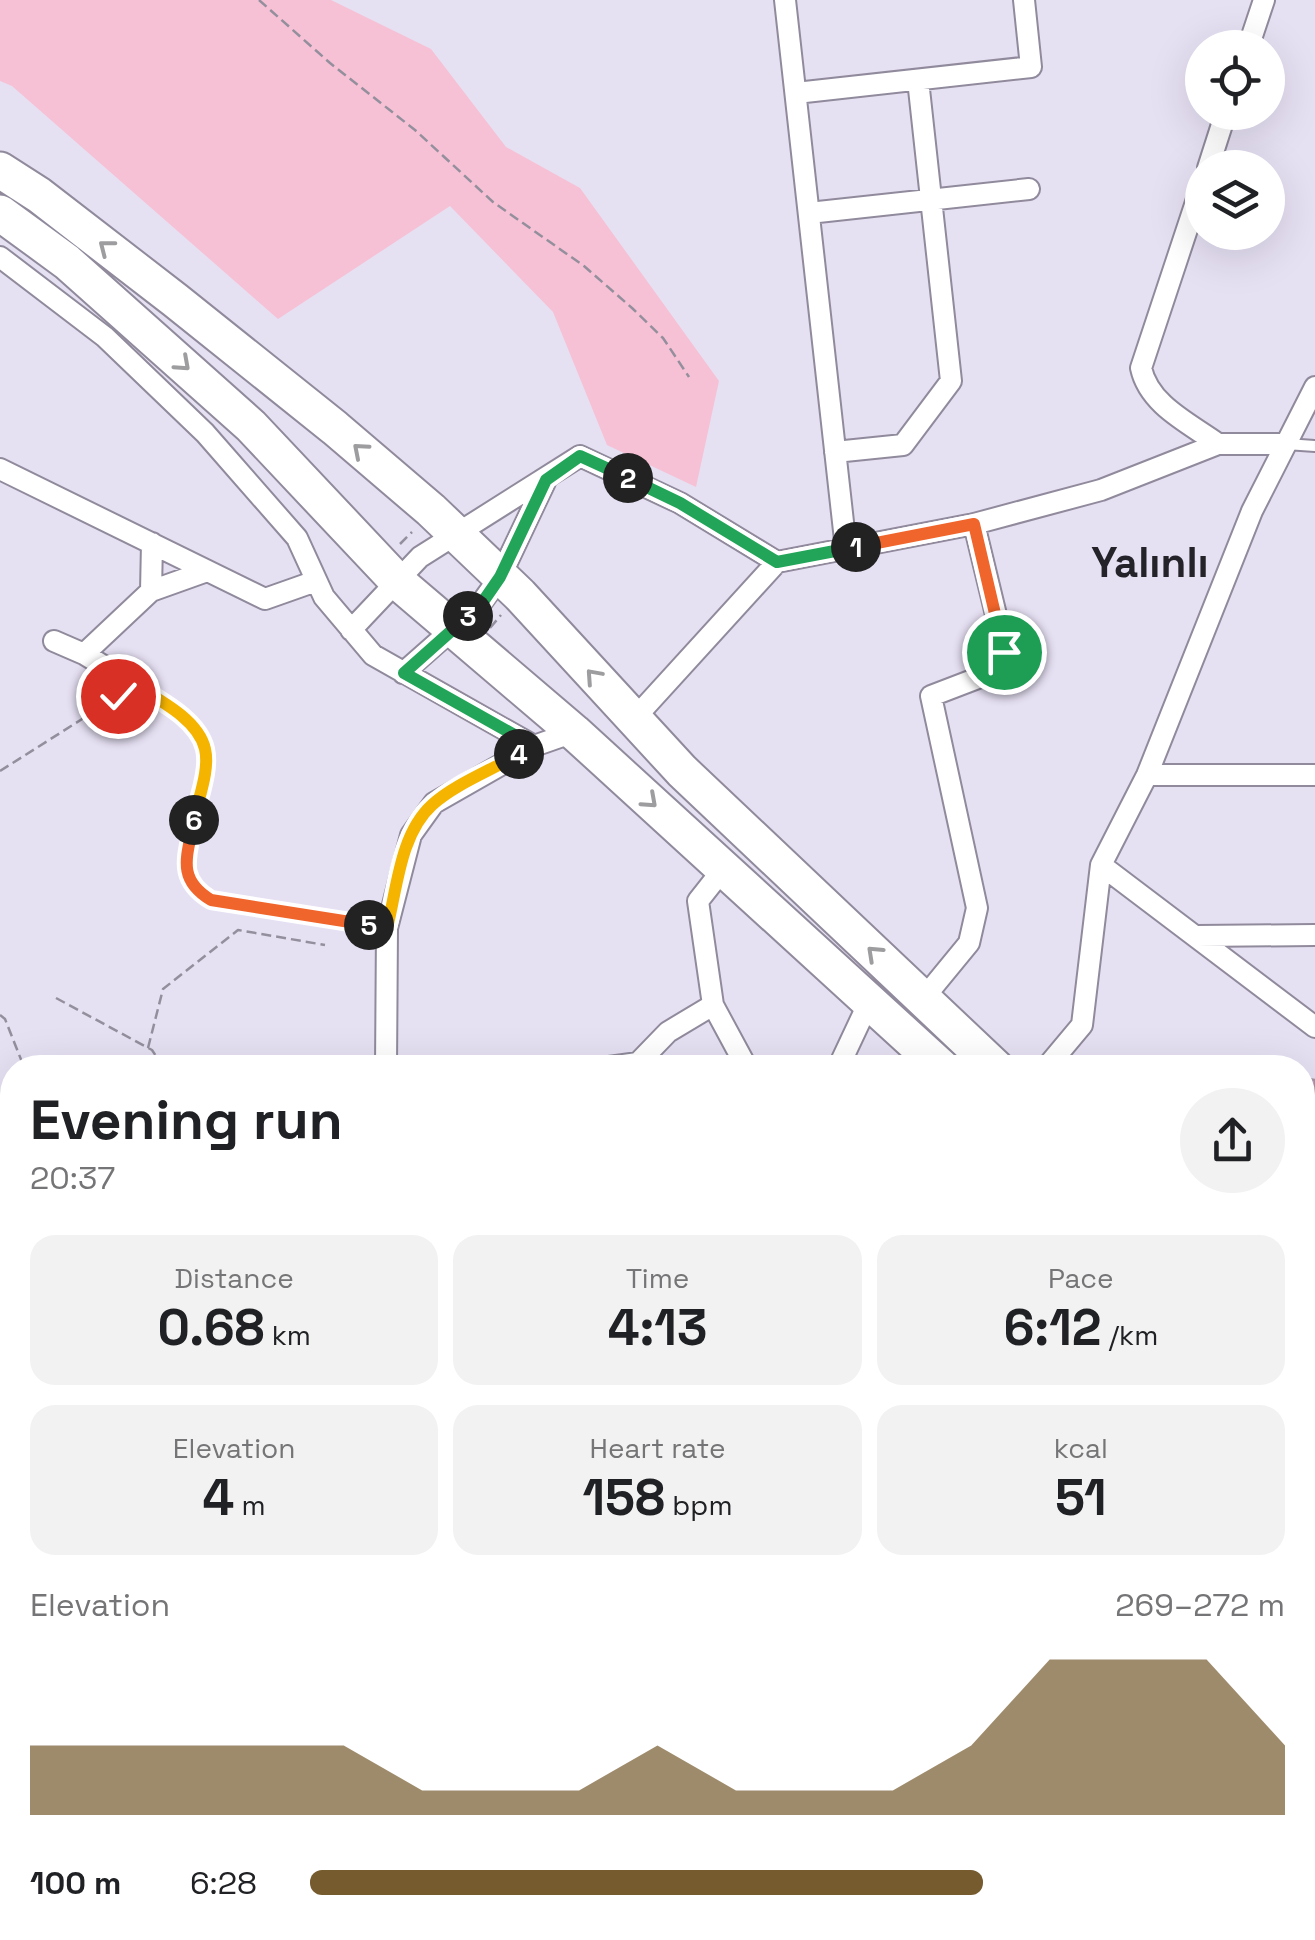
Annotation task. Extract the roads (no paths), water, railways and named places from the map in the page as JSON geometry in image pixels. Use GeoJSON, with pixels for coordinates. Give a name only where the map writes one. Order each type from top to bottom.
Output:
{"type":"FeatureCollection","features":[{"type":"Feature","properties":{"kind":"highway"},"geometry":{"type":"LineString","coordinates":[[0,170],[39,195],[176,300],[335,428],[442,523],[510,586],[682,771],[982,1055]]}},
{"type":"Feature","properties":{"kind":"highway"},"geometry":{"type":"LineString","coordinates":[[0,213],[82,275],[251,426],[390,572],[461,639],[574,732],[928,1055]]}},
{"type":"Feature","properties":{"kind":"street"},"geometry":{"type":"LineString","coordinates":[[785,0],[846,549]]}},
{"type":"Feature","properties":{"kind":"street"},"geometry":{"type":"LineString","coordinates":[[796,93],[1031,67],[1024,0]]}},
{"type":"Feature","properties":{"kind":"street"},"geometry":{"type":"LineString","coordinates":[[1254,30],[1264,0]]}},
{"type":"Feature","properties":{"kind":"street"},"geometry":{"type":"LineString","coordinates":[[836,452],[903,445],[951,380],[918,80]]}},
{"type":"Feature","properties":{"kind":"street"},"geometry":{"type":"LineString","coordinates":[[809,213],[1029,189]]}},
{"type":"Feature","properties":{"kind":"street"},"geometry":{"type":"LineString","coordinates":[[1185,235],[1141,368],[1144,384],[1154,398],[1218,444]]}},
{"type":"Feature","properties":{"kind":"street"},"geometry":{"type":"LineString","coordinates":[[0,257],[104,337],[205,433],[297,538],[324,597],[373,655],[534,746]]}},
{"type":"Feature","properties":{"kind":"street"},"geometry":{"type":"LineString","coordinates":[[1057,1055],[1082,1025],[1101,865],[1147,775],[1252,511],[1315,388]]}},
{"type":"Feature","properties":{"kind":"street"},"geometry":{"type":"LineString","coordinates":[[633,720],[777,562],[974,524],[1101,490],[1218,444],[1285,444]]}},
{"type":"Feature","properties":{"kind":"street"},"geometry":{"type":"LineString","coordinates":[[351,630],[390,572],[420,556],[442,523],[546,480],[580,456],[680,503],[777,562]]}},
{"type":"Feature","properties":{"kind":"street"},"geometry":{"type":"LineString","coordinates":[[0,469],[264,599],[316,581]]}},
{"type":"Feature","properties":{"kind":"street"},"geometry":{"type":"LineString","coordinates":[[404,673],[461,639],[480,606],[510,586],[546,480]]}},
{"type":"Feature","properties":{"kind":"street"},"geometry":{"type":"LineString","coordinates":[[923,999],[969,943],[977,908],[931,696],[991,673],[1002,664],[1004,652],[974,524]]}},
{"type":"Feature","properties":{"kind":"street"},"geometry":{"type":"LineString","coordinates":[[151,591],[152,544]]}},
{"type":"Feature","properties":{"kind":"street"},"geometry":{"type":"LineString","coordinates":[[84,654],[151,591],[207,570]]}},
{"type":"Feature","properties":{"kind":"street"},"geometry":{"type":"LineString","coordinates":[[54,641],[130,682]]}},
{"type":"Feature","properties":{"kind":"street"},"geometry":{"type":"LineString","coordinates":[[386,1055],[387,928],[410,835],[434,803],[534,746],[574,732]]}},
{"type":"Feature","properties":{"kind":"street"},"geometry":{"type":"LineString","coordinates":[[1147,775],[1315,776]]}},
{"type":"Feature","properties":{"kind":"street"},"geometry":{"type":"LineString","coordinates":[[1101,865],[1315,1027]]}},
{"type":"Feature","properties":{"kind":"street"},"geometry":{"type":"LineString","coordinates":[[724,868],[698,902],[713,1004],[740,1055]]}},
{"type":"Feature","properties":{"kind":"street"},"geometry":{"type":"LineString","coordinates":[[1196,936],[1315,934]]}},
{"type":"Feature","properties":{"kind":"street"},"geometry":{"type":"LineString","coordinates":[[844,1055],[869,1002]]}},
{"type":"Feature","properties":{"kind":"street"},"geometry":{"type":"LineString","coordinates":[[646,1055],[668,1032],[713,1004]]}},
{"type":"Feature","properties":{"kind":"lane"},"geometry":{"type":"LineString","coordinates":[[1285,444],[1315,446]]}},
{"type":"Feature","properties":{"kind":"district","name":"Yalınlı"},"geometry":{"type":"Point","coordinates":[1150,562]}}]}
